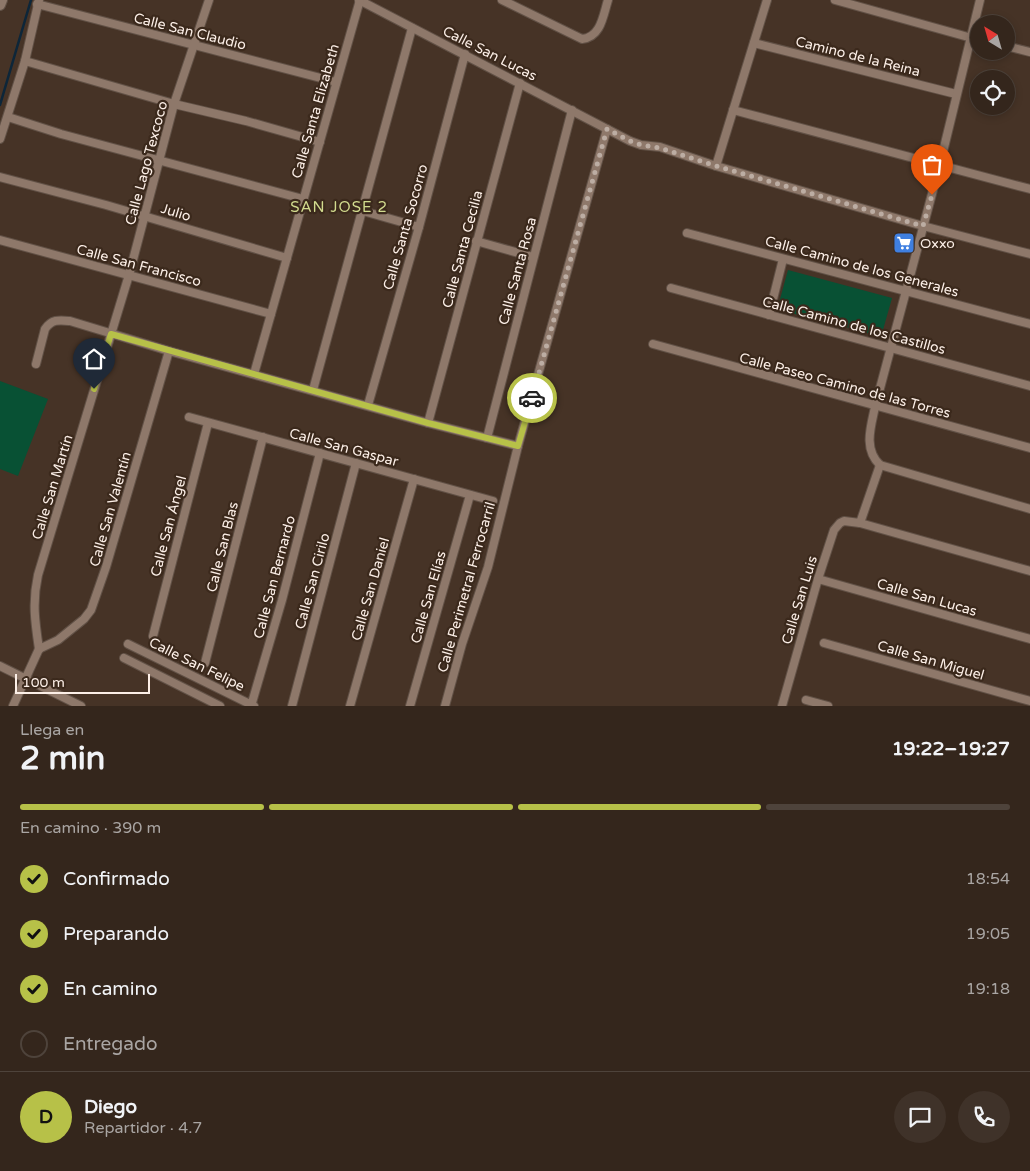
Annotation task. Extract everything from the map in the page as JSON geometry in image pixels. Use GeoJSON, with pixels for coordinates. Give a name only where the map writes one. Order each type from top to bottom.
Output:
{"type":"FeatureCollection","features":[{"type":"Feature","properties":{"kind":"main road"},"geometry":{"type":"LineString","coordinates":[[0,6],[2,0]]}},
{"type":"Feature","properties":{"kind":"street","name":"Calle Lago Texcoco"},"geometry":{"type":"LineString","coordinates":[[111,334],[129,275],[174,104],[209,0]]}},
{"type":"Feature","properties":{"kind":"street","name":"Calle San Lucas"},"geometry":{"type":"LineString","coordinates":[[360,0],[630,141],[660,148],[923,226],[1030,254]]}},
{"type":"Feature","properties":{"kind":"street","name":"Calle Santa Elizabeth"},"geometry":{"type":"LineString","coordinates":[[254,374],[360,0]]}},
{"type":"Feature","properties":{"kind":"street"},"geometry":{"type":"LineString","coordinates":[[502,0],[576,37],[586,39],[594,35],[598,30],[608,0]]}},
{"type":"Feature","properties":{"kind":"street"},"geometry":{"type":"LineString","coordinates":[[716,166],[767,0]]}},
{"type":"Feature","properties":{"kind":"street"},"geometry":{"type":"LineString","coordinates":[[835,0],[970,37]]}},
{"type":"Feature","properties":{"kind":"street"},"geometry":{"type":"LineString","coordinates":[[978,15],[980,0]]}},
{"type":"Feature","properties":{"kind":"street","name":"Calle San Claudio"},"geometry":{"type":"LineString","coordinates":[[38,2],[336,82]]}},
{"type":"Feature","properties":{"kind":"street"},"geometry":{"type":"LineString","coordinates":[[0,140],[25,61],[38,2]]}},
{"type":"Feature","properties":{"kind":"street"},"geometry":{"type":"LineString","coordinates":[[313,390],[412,28]]}},
{"type":"Feature","properties":{"kind":"street","name":"Camino de la Reina"},"geometry":{"type":"LineString","coordinates":[[754,43],[956,94]]}},
{"type":"Feature","properties":{"kind":"street"},"geometry":{"type":"LineString","coordinates":[[1015,48],[1030,52]]}},
{"type":"Feature","properties":{"kind":"street"},"geometry":{"type":"LineString","coordinates":[[970,53],[956,94],[940,164],[875,407],[869,441],[873,456],[880,465],[1030,509]]}},
{"type":"Feature","properties":{"kind":"street","name":"Calle Santa Socorro"},"geometry":{"type":"LineString","coordinates":[[368,406],[419,227],[465,54]]}},
{"type":"Feature","properties":{"kind":"street"},"geometry":{"type":"LineString","coordinates":[[25,61],[174,104],[246,121],[320,142]]}},
{"type":"Feature","properties":{"kind":"street","name":"Calle Santa Cecilia"},"geometry":{"type":"LineString","coordinates":[[428,423],[520,82]]}},
{"type":"Feature","properties":{"kind":"street","name":"Calle Santa Rosa"},"geometry":{"type":"LineString","coordinates":[[487,438],[572,110]]}},
{"type":"Feature","properties":{"kind":"street"},"geometry":{"type":"LineString","coordinates":[[732,110],[1030,189]]}},
{"type":"Feature","properties":{"kind":"street"},"geometry":{"type":"LineString","coordinates":[[8,117],[159,161],[303,199]]}},
{"type":"Feature","properties":{"kind":"street","name":"Calle Perimetral Ferrocarril"},"geometry":{"type":"LineString","coordinates":[[445,706],[462,644],[488,567],[518,446],[607,129]]}},
{"type":"Feature","properties":{"kind":"street","name":"Julio"},"geometry":{"type":"LineString","coordinates":[[0,177],[144,216],[287,258]]}},
{"type":"Feature","properties":{"kind":"street"},"geometry":{"type":"LineString","coordinates":[[363,210],[419,227]]}},
{"type":"Feature","properties":{"kind":"street","name":"Calle Camino de los Generales"},"geometry":{"type":"LineString","coordinates":[[687,233],[1030,324]]}},
{"type":"Feature","properties":{"kind":"street","name":"Calle San Francisco"},"geometry":{"type":"LineString","coordinates":[[0,240],[271,314]]}},
{"type":"Feature","properties":{"kind":"street"},"geometry":{"type":"LineString","coordinates":[[476,241],[533,257]]}},
{"type":"Feature","properties":{"kind":"street"},"geometry":{"type":"LineString","coordinates":[[768,315],[783,259]]}},
{"type":"Feature","properties":{"kind":"street","name":"Calle Camino de los Castillos"},"geometry":{"type":"LineString","coordinates":[[671,288],[1030,386]]}},
{"type":"Feature","properties":{"kind":"street"},"geometry":{"type":"LineString","coordinates":[[36,364],[45,329],[52,321],[70,320],[169,351],[518,446]]}},
{"type":"Feature","properties":{"kind":"street","name":"Calle San Martín"},"geometry":{"type":"LineString","coordinates":[[39,649],[34,613],[34,594],[38,575],[111,334]]}},
{"type":"Feature","properties":{"kind":"street","name":"Calle Paseo Camino de las Torres"},"geometry":{"type":"LineString","coordinates":[[653,344],[875,407],[1030,448]]}},
{"type":"Feature","properties":{"kind":"street","name":"Calle San Valentín"},"geometry":{"type":"LineString","coordinates":[[39,649],[58,640],[84,619],[91,610],[106,567],[169,351]]}},
{"type":"Feature","properties":{"kind":"street","name":"Calle San Gaspar"},"geometry":{"type":"LineString","coordinates":[[190,417],[493,501]]}},
{"type":"Feature","properties":{"kind":"street","name":"Calle San Ángel"},"geometry":{"type":"LineString","coordinates":[[153,636],[208,423]]}},
{"type":"Feature","properties":{"kind":"street","name":"Calle San Blas"},"geometry":{"type":"LineString","coordinates":[[205,663],[263,437]]}},
{"type":"Feature","properties":{"kind":"street","name":"Calle San Bernardo"},"geometry":{"type":"LineString","coordinates":[[252,706],[320,453]]}},
{"type":"Feature","properties":{"kind":"street","name":"Calle San Cirilo"},"geometry":{"type":"LineString","coordinates":[[292,706],[356,463]]}},
{"type":"Feature","properties":{"kind":"street"},"geometry":{"type":"LineString","coordinates":[[880,465],[860,523],[1030,571]]}},
{"type":"Feature","properties":{"kind":"street","name":"Calle San Daniel"},"geometry":{"type":"LineString","coordinates":[[350,706],[414,479]]}},
{"type":"Feature","properties":{"kind":"street","name":"Calle San Elías"},"geometry":{"type":"LineString","coordinates":[[410,706],[470,495]]}},
{"type":"Feature","properties":{"kind":"street","name":"Calle San Luis"},"geometry":{"type":"LineString","coordinates":[[782,706],[818,579],[836,526],[844,521],[860,523]]}},
{"type":"Feature","properties":{"kind":"street","name":"Calle San Lucas"},"geometry":{"type":"LineString","coordinates":[[818,579],[1030,639]]}},
{"type":"Feature","properties":{"kind":"street","name":"Calle San Miguel"},"geometry":{"type":"LineString","coordinates":[[824,643],[1030,701]]}},
{"type":"Feature","properties":{"kind":"street","name":"Calle San Felipe"},"geometry":{"type":"LineString","coordinates":[[128,644],[252,706]]}},
{"type":"Feature","properties":{"kind":"street"},"geometry":{"type":"LineString","coordinates":[[13,706],[39,649]]}},
{"type":"Feature","properties":{"kind":"street","name":"Calle San Felipe"},"geometry":{"type":"LineString","coordinates":[[124,658],[220,706]]}},
{"type":"Feature","properties":{"kind":"street"},"geometry":{"type":"LineString","coordinates":[[0,666],[81,706]]}},
{"type":"Feature","properties":{"kind":"street"},"geometry":{"type":"LineString","coordinates":[[806,700],[828,706]]}},
{"type":"Feature","properties":{"kind":"green space"},"geometry":{"type":"Polygon","coordinates":[[[788,270],[892,298],[881,337],[777,310],[788,270]]]}},
{"type":"Feature","properties":{"kind":"green space"},"geometry":{"type":"Polygon","coordinates":[[[0,381],[48,399],[18,476],[0,469],[0,381]]]}},
{"type":"Feature","properties":{"kind":"waterway"},"geometry":{"type":"LineString","coordinates":[[0,105],[31,0]]}},
{"type":"Feature","properties":{"kind":"way so far"},"geometry":{"type":"LineString","coordinates":[[532,398],[607,129],[641,145],[660,148],[923,226],[932,195]]}},
{"type":"Feature","properties":{"kind":"place","name":"Oxxo"},"geometry":{"type":"Point","coordinates":[904,243]}},
{"type":"Feature","properties":{"kind":"district","name":"SAN JOSE 2"},"geometry":{"type":"Point","coordinates":[339,207]}},
{"type":"Feature","properties":{"kind":"route"},"geometry":{"type":"LineString","coordinates":[[94,389],[111,334],[428,423],[518,446],[532,398]]}}]}
